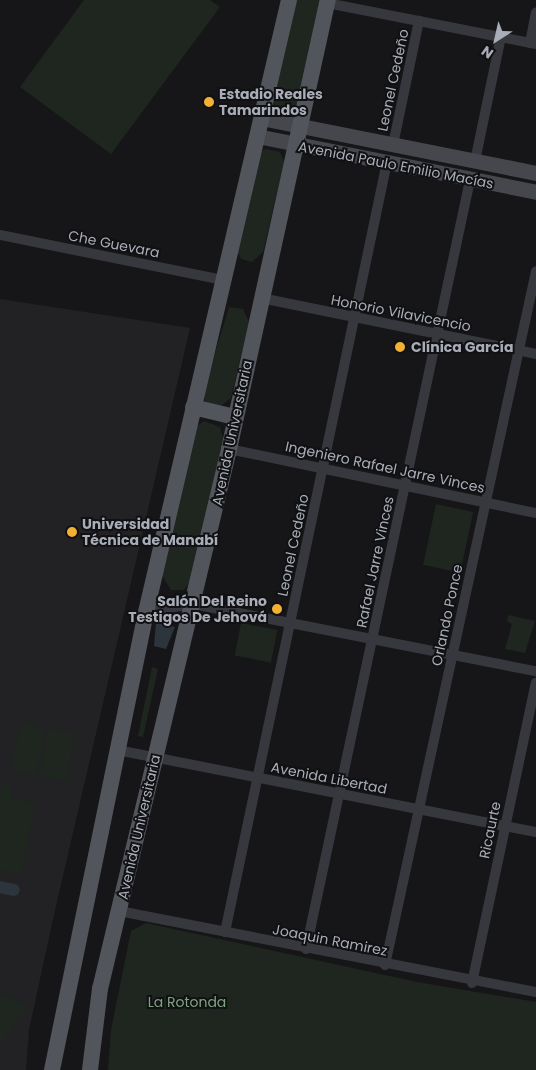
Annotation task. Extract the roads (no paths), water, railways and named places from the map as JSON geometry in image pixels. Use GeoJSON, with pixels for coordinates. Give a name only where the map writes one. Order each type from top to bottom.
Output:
{"type":"FeatureCollection","features":[{"type":"Feature","properties":{"kind":"main road"},"geometry":{"type":"LineString","coordinates":[[52,1070],[146,612],[289,0]]}},
{"type":"Feature","properties":{"kind":"main road","name":"Avenida Universitaria"},"geometry":{"type":"LineString","coordinates":[[90,1070],[100,989],[193,604],[229,449],[261,298],[301,145],[328,2]]}},
{"type":"Feature","properties":{"kind":"main road","name":"Avenida Paulo Emilio Macías"},"geometry":{"type":"LineString","coordinates":[[261,118],[536,173]]}},
{"type":"Feature","properties":{"kind":"main road","name":"Avenida Paulo Emilio Macías"},"geometry":{"type":"LineString","coordinates":[[257,136],[536,192]]}},
{"type":"Feature","properties":{"kind":"main road"},"geometry":{"type":"LineString","coordinates":[[193,407],[235,418]]}},
{"type":"Feature","properties":{"kind":"street"},"geometry":{"type":"LineString","coordinates":[[328,2],[533,44],[536,13]]}},
{"type":"Feature","properties":{"kind":"street","name":"Leonel Cedeño"},"geometry":{"type":"LineString","coordinates":[[394,145],[419,21]]}},
{"type":"Feature","properties":{"kind":"street"},"geometry":{"type":"LineString","coordinates":[[475,161],[501,37]]}},
{"type":"Feature","properties":{"kind":"street","name":"Leonel Cedeño"},"geometry":{"type":"LineString","coordinates":[[225,932],[387,162]]}},
{"type":"Feature","properties":{"kind":"street","name":"Rafael Jarre Vinces"},"geometry":{"type":"LineString","coordinates":[[306,949],[470,180]]}},
{"type":"Feature","properties":{"kind":"street","name":"Che Guevara"},"geometry":{"type":"LineString","coordinates":[[0,235],[223,280]]}},
{"type":"Feature","properties":{"kind":"street","name":"Orlando Ponce"},"geometry":{"type":"LineString","coordinates":[[385,965],[536,271]]}},
{"type":"Feature","properties":{"kind":"street","name":"Honorio Vilavicencio"},"geometry":{"type":"LineString","coordinates":[[261,298],[536,354]]}},
{"type":"Feature","properties":{"kind":"street","name":"Ingeniero Rafael Jarre Vinces"},"geometry":{"type":"LineString","coordinates":[[229,449],[536,513]]}},
{"type":"Feature","properties":{"kind":"street"},"geometry":{"type":"LineString","coordinates":[[146,612],[193,604],[536,671]]}},
{"type":"Feature","properties":{"kind":"street","name":"Ricaurte"},"geometry":{"type":"LineString","coordinates":[[472,983],[536,683]]}},
{"type":"Feature","properties":{"kind":"street","name":"Avenida Libertad"},"geometry":{"type":"LineString","coordinates":[[117,750],[536,832]]}},
{"type":"Feature","properties":{"kind":"street","name":"Joaquin Ramirez"},"geometry":{"type":"LineString","coordinates":[[119,911],[472,983],[536,992]]}},
{"type":"Feature","properties":{"kind":"waterway"},"geometry":{"type":"LineString","coordinates":[[0,887],[14,890]]}},
{"type":"Feature","properties":{"kind":"place","name":"Estadio Reales Tamarindos"},"geometry":{"type":"Point","coordinates":[209,102]}},
{"type":"Feature","properties":{"kind":"place","name":"Clínica García"},"geometry":{"type":"Point","coordinates":[400,347]}},
{"type":"Feature","properties":{"kind":"place","name":"Universidad Técnica de Manabí"},"geometry":{"type":"Point","coordinates":[72,532]}},
{"type":"Feature","properties":{"kind":"place","name":"Salón Del Reino Testigos De Jehová"},"geometry":{"type":"Point","coordinates":[277,609]}},
{"type":"Feature","properties":{"kind":"park label","name":"La Rotonda"},"geometry":{"type":"Point","coordinates":[187,1002]}}]}
